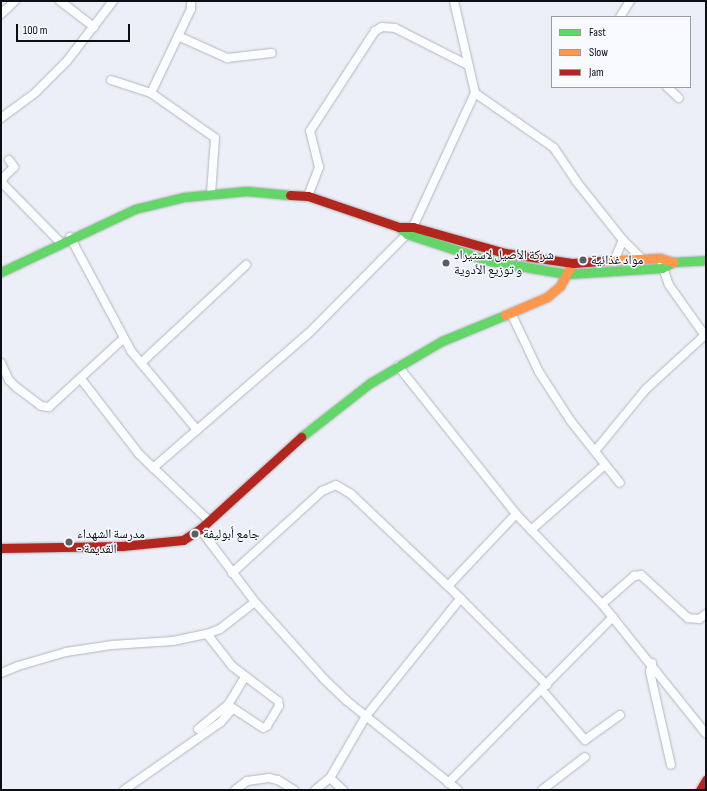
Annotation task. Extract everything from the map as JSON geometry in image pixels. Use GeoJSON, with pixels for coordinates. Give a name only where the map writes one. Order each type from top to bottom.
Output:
{"type":"FeatureCollection","features":[{"type":"Feature","properties":{"kind":"street"},"geometry":{"type":"LineString","coordinates":[[1,14],[15,1]]}},
{"type":"Feature","properties":{"kind":"street"},"geometry":{"type":"LineString","coordinates":[[60,1],[94,27]]}},
{"type":"Feature","properties":{"kind":"street"},"geometry":{"type":"LineString","coordinates":[[1,118],[35,93],[67,61],[112,1]]}},
{"type":"Feature","properties":{"kind":"street"},"geometry":{"type":"LineString","coordinates":[[151,93],[191,9],[191,1]]}},
{"type":"Feature","properties":{"kind":"street"},"geometry":{"type":"LineString","coordinates":[[153,468],[309,333],[413,227],[474,93],[466,64],[454,1]]}},
{"type":"Feature","properties":{"kind":"street"},"geometry":{"type":"LineString","coordinates":[[621,16],[630,1]]}},
{"type":"Feature","properties":{"kind":"street"},"geometry":{"type":"LineString","coordinates":[[308,196],[319,167],[310,131],[375,31],[382,27],[395,28],[466,64]]}},
{"type":"Feature","properties":{"kind":"street"},"geometry":{"type":"LineString","coordinates":[[178,36],[227,58],[272,53]]}},
{"type":"Feature","properties":{"kind":"street"},"geometry":{"type":"LineString","coordinates":[[111,80],[151,93],[215,138],[211,194]]}},
{"type":"Feature","properties":{"kind":"street"},"geometry":{"type":"LineString","coordinates":[[668,88],[679,98]]}},
{"type":"Feature","properties":{"kind":"street"},"geometry":{"type":"LineString","coordinates":[[474,93],[554,148],[576,181],[623,240],[643,260]]}},
{"type":"Feature","properties":{"kind":"street"},"geometry":{"type":"LineString","coordinates":[[9,160],[14,167],[3,178],[2,183],[61,243]]}},
{"type":"Feature","properties":{"kind":"street"},"geometry":{"type":"LineString","coordinates":[[1,272],[61,243],[70,237],[135,209],[211,194],[275,192],[308,196],[399,227],[413,227],[505,253],[573,263],[660,258],[673,262],[706,260]]}},
{"type":"Feature","properties":{"kind":"street"},"geometry":{"type":"LineString","coordinates":[[399,227],[407,234],[490,261],[567,274],[662,268],[673,262]]}},
{"type":"Feature","properties":{"kind":"street"},"geometry":{"type":"LineString","coordinates":[[70,237],[123,339],[197,430]]}},
{"type":"Feature","properties":{"kind":"street"},"geometry":{"type":"LineString","coordinates":[[614,261],[623,240]]}},
{"type":"Feature","properties":{"kind":"street"},"geometry":{"type":"LineString","coordinates":[[595,451],[646,389],[705,336],[669,285],[662,268],[660,258]]}},
{"type":"Feature","properties":{"kind":"street"},"geometry":{"type":"LineString","coordinates":[[1,548],[122,546],[183,540],[200,529],[208,520],[313,426],[370,383],[449,338],[547,297],[567,274],[573,263]]}},
{"type":"Feature","properties":{"kind":"street"},"geometry":{"type":"LineString","coordinates":[[141,363],[246,265]]}},
{"type":"Feature","properties":{"kind":"street"},"geometry":{"type":"LineString","coordinates":[[511,313],[539,372],[605,465],[620,483]]}},
{"type":"Feature","properties":{"kind":"street"},"geometry":{"type":"LineString","coordinates":[[1,363],[9,380],[44,407],[52,404],[123,339]]}},
{"type":"Feature","properties":{"kind":"street"},"geometry":{"type":"LineString","coordinates":[[398,366],[516,514],[602,604],[652,663],[706,734]]}},
{"type":"Feature","properties":{"kind":"street"},"geometry":{"type":"LineString","coordinates":[[82,378],[139,454],[208,520]]}},
{"type":"Feature","properties":{"kind":"street"},"geometry":{"type":"LineString","coordinates":[[531,530],[605,465]]}},
{"type":"Feature","properties":{"kind":"street"},"geometry":{"type":"LineString","coordinates":[[232,573],[322,491],[336,485],[345,489],[461,598],[545,687],[585,740],[620,714]]}},
{"type":"Feature","properties":{"kind":"street"},"geometry":{"type":"LineString","coordinates":[[448,586],[516,514]]}},
{"type":"Feature","properties":{"kind":"street"},"geometry":{"type":"LineString","coordinates":[[200,529],[255,602],[324,679],[366,716],[458,790]]}},
{"type":"Feature","properties":{"kind":"street"},"geometry":{"type":"LineString","coordinates":[[602,604],[634,576],[641,575],[688,618],[699,619],[706,614]]}},
{"type":"Feature","properties":{"kind":"street"},"geometry":{"type":"LineString","coordinates":[[315,790],[330,778],[366,716],[461,598]]}},
{"type":"Feature","properties":{"kind":"street"},"geometry":{"type":"LineString","coordinates":[[1,673],[66,652],[112,645],[173,641],[207,634],[220,629],[255,602]]}},
{"type":"Feature","properties":{"kind":"street"},"geometry":{"type":"LineString","coordinates":[[448,783],[613,617]]}},
{"type":"Feature","properties":{"kind":"street"},"geometry":{"type":"LineString","coordinates":[[207,634],[232,666],[244,677],[278,701],[278,711],[267,726],[263,728],[230,706]]}},
{"type":"Feature","properties":{"kind":"street"},"geometry":{"type":"LineString","coordinates":[[652,663],[650,672],[671,765]]}},
{"type":"Feature","properties":{"kind":"street"},"geometry":{"type":"LineString","coordinates":[[124,790],[221,722],[244,677]]}},
{"type":"Feature","properties":{"kind":"street"},"geometry":{"type":"LineString","coordinates":[[198,729],[230,706]]}},
{"type":"Feature","properties":{"kind":"street"},"geometry":{"type":"LineString","coordinates":[[542,790],[585,757]]}},
{"type":"Feature","properties":{"kind":"street"},"geometry":{"type":"LineString","coordinates":[[235,790],[247,781],[269,778],[278,780],[294,790]]}},
{"type":"Feature","properties":{"kind":"street"},"geometry":{"type":"LineString","coordinates":[[330,778],[342,790]]}},
{"type":"Feature","properties":{"kind":"street"},"geometry":{"type":"LineString","coordinates":[[700,790],[706,780]]}},
{"type":"Feature","properties":{"kind":"traffic: fast"},"geometry":{"type":"LineString","coordinates":[[1,272],[135,209],[184,197],[247,191],[290,195]]}},
{"type":"Feature","properties":{"kind":"traffic: fast"},"geometry":{"type":"LineString","coordinates":[[399,227],[407,234],[490,261],[567,274],[662,268],[673,262],[706,260]]}},
{"type":"Feature","properties":{"kind":"traffic: fast"},"geometry":{"type":"LineString","coordinates":[[301,437],[370,383],[442,341],[505,315]]}},
{"type":"Feature","properties":{"kind":"traffic: slow"},"geometry":{"type":"LineString","coordinates":[[601,261],[660,258],[673,262]]}},
{"type":"Feature","properties":{"kind":"traffic: slow"},"geometry":{"type":"LineString","coordinates":[[505,315],[547,297],[560,286],[573,263]]}},
{"type":"Feature","properties":{"kind":"traffic: jam"},"geometry":{"type":"LineString","coordinates":[[290,195],[308,196],[399,227],[413,227],[505,253],[573,263],[601,261]]}},
{"type":"Feature","properties":{"kind":"traffic: jam"},"geometry":{"type":"LineString","coordinates":[[1,548],[122,546],[183,540],[200,529],[301,437]]}},
{"type":"Feature","properties":{"kind":"traffic: jam"},"geometry":{"type":"LineString","coordinates":[[700,790],[706,780]]}},
{"type":"Feature","properties":{"kind":"place","name":"مواد غذائية"},"geometry":{"type":"Point","coordinates":[583,260]}},
{"type":"Feature","properties":{"kind":"place","name":"شركة الأصيل لاستيراد و توزيع الأدوية"},"geometry":{"type":"Point","coordinates":[446,263]}},
{"type":"Feature","properties":{"kind":"place","name":"جامع أبوليفة"},"geometry":{"type":"Point","coordinates":[195,534]}},
{"type":"Feature","properties":{"kind":"place","name":"مدرسة الشهداء - القديمة"},"geometry":{"type":"Point","coordinates":[69,542]}}]}
